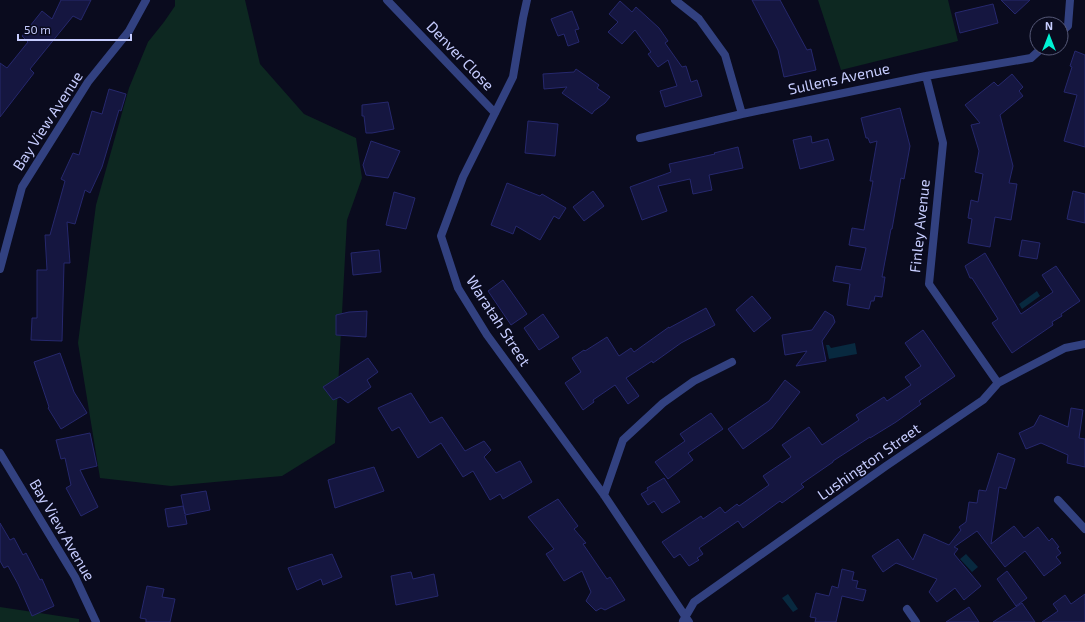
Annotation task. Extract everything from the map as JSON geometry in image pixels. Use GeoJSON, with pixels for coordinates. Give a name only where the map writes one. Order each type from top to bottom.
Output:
{"type":"FeatureCollection","features":[{"type":"Feature","properties":{"kind":"street","name":"Bay View Avenue"},"geometry":{"type":"LineString","coordinates":[[0,269],[22,187],[88,82],[129,31],[146,0]]}},
{"type":"Feature","properties":{"kind":"street","name":"Denver Close"},"geometry":{"type":"LineString","coordinates":[[388,0],[495,113]]}},
{"type":"Feature","properties":{"kind":"street","name":"Waratah Street"},"geometry":{"type":"LineString","coordinates":[[527,0],[513,77],[464,177],[441,236],[458,288],[487,335],[604,495],[686,620]]}},
{"type":"Feature","properties":{"kind":"street"},"geometry":{"type":"LineString","coordinates":[[675,0],[700,19],[725,55],[742,114]]}},
{"type":"Feature","properties":{"kind":"street"},"geometry":{"type":"LineString","coordinates":[[1069,16],[1070,0]]}},
{"type":"Feature","properties":{"kind":"street","name":"Sullens Avenue"},"geometry":{"type":"LineString","coordinates":[[640,138],[742,114],[926,76],[1031,58],[1033,56]]}},
{"type":"Feature","properties":{"kind":"street","name":"Finley Avenue"},"geometry":{"type":"LineString","coordinates":[[926,76],[943,142],[929,284],[998,383]]}},
{"type":"Feature","properties":{"kind":"street","name":"Lushington Street"},"geometry":{"type":"LineString","coordinates":[[686,620],[694,602],[886,466],[983,400],[998,383],[1065,348],[1085,344]]}},
{"type":"Feature","properties":{"kind":"street"},"geometry":{"type":"LineString","coordinates":[[604,495],[623,440],[662,403],[694,381],[732,362]]}},
{"type":"Feature","properties":{"kind":"street","name":"Bay View Avenue"},"geometry":{"type":"LineString","coordinates":[[0,453],[75,577],[96,622]]}},
{"type":"Feature","properties":{"kind":"street"},"geometry":{"type":"LineString","coordinates":[[1058,500],[1085,529]]}},
{"type":"Feature","properties":{"kind":"street"},"geometry":{"type":"LineString","coordinates":[[907,609],[916,622]]}},
{"type":"Feature","properties":{"kind":"green space"},"geometry":{"type":"Polygon","coordinates":[[[175,0],[245,0],[260,64],[304,114],[356,138],[362,178],[347,220],[335,443],[282,476],[171,486],[100,478],[78,343],[96,205],[129,88],[148,42],[175,6],[175,0]]]}},
{"type":"Feature","properties":{"kind":"green space"},"geometry":{"type":"Polygon","coordinates":[[[818,0],[948,0],[958,41],[841,70],[818,0]]]}},
{"type":"Feature","properties":{"kind":"green space"},"geometry":{"type":"Polygon","coordinates":[[[0,607],[79,619],[79,622],[0,622],[0,607]]]}},
{"type":"Feature","properties":{"kind":"water"},"geometry":{"type":"Polygon","coordinates":[[[1037,291],[1040,296],[1022,309],[1019,304],[1037,291]]]}},
{"type":"Feature","properties":{"kind":"water"},"geometry":{"type":"Polygon","coordinates":[[[855,343],[857,354],[829,359],[826,345],[829,345],[831,348],[855,343]]]}},
{"type":"Feature","properties":{"kind":"water"},"geometry":{"type":"Polygon","coordinates":[[[966,554],[978,567],[972,572],[960,559],[966,554]]]}},
{"type":"Feature","properties":{"kind":"water"},"geometry":{"type":"Polygon","coordinates":[[[788,594],[798,609],[793,612],[782,598],[788,594]]]}},
{"type":"Feature","properties":{"kind":"building"},"geometry":{"type":"Polygon","coordinates":[[[61,0],[91,0],[81,20],[73,16],[30,69],[34,73],[0,117],[0,63],[7,68],[28,42],[22,36],[42,11],[52,19],[61,0]]]}},
{"type":"Feature","properties":{"kind":"building"},"geometry":{"type":"Polygon","coordinates":[[[752,0],[780,0],[807,50],[811,49],[816,70],[784,77],[778,50],[752,0]]]}},
{"type":"Feature","properties":{"kind":"building"},"geometry":{"type":"Polygon","coordinates":[[[1001,0],[1030,0],[1015,14],[1001,0]]]}},
{"type":"Feature","properties":{"kind":"building"},"geometry":{"type":"Polygon","coordinates":[[[620,1],[632,12],[636,7],[659,28],[668,41],[665,43],[682,67],[686,66],[691,82],[697,80],[702,96],[665,107],[660,91],[677,86],[668,60],[658,67],[648,54],[651,52],[635,30],[622,44],[608,32],[618,22],[609,14],[620,1]]]}},
{"type":"Feature","properties":{"kind":"building"},"geometry":{"type":"Polygon","coordinates":[[[993,4],[998,23],[960,33],[955,13],[993,4]]]}},
{"type":"Feature","properties":{"kind":"building"},"geometry":{"type":"Polygon","coordinates":[[[572,11],[579,29],[575,30],[579,42],[568,46],[564,34],[558,36],[551,19],[572,11]]]}},
{"type":"Feature","properties":{"kind":"building"},"geometry":{"type":"Polygon","coordinates":[[[1075,51],[1085,55],[1085,147],[1064,141],[1077,95],[1064,92],[1072,67],[1070,66],[1075,51]]]}},
{"type":"Feature","properties":{"kind":"building"},"geometry":{"type":"Polygon","coordinates":[[[576,69],[599,85],[597,88],[610,97],[592,114],[562,93],[567,87],[544,89],[543,74],[574,72],[576,69]]]}},
{"type":"Feature","properties":{"kind":"building"},"geometry":{"type":"Polygon","coordinates":[[[1012,74],[1023,87],[1019,91],[1023,96],[1000,115],[1013,166],[1009,183],[1017,184],[1011,220],[995,217],[990,247],[968,243],[972,219],[968,218],[971,200],[978,202],[983,174],[975,172],[979,151],[971,125],[980,123],[965,105],[994,82],[998,86],[1012,74]]]}},
{"type":"Feature","properties":{"kind":"building"},"geometry":{"type":"Polygon","coordinates":[[[109,89],[126,94],[121,111],[119,110],[102,167],[90,193],[85,190],[75,224],[67,222],[70,263],[64,263],[62,341],[31,340],[32,318],[37,318],[37,270],[47,270],[45,235],[50,235],[65,181],[61,179],[73,153],[79,155],[92,111],[102,114],[109,89]]]}},
{"type":"Feature","properties":{"kind":"building"},"geometry":{"type":"Polygon","coordinates":[[[388,102],[394,129],[366,133],[364,116],[362,116],[362,105],[388,102]]]}},
{"type":"Feature","properties":{"kind":"building"},"geometry":{"type":"Polygon","coordinates":[[[900,108],[910,146],[904,179],[901,178],[882,277],[885,277],[882,297],[875,296],[874,301],[871,301],[869,309],[847,305],[850,284],[833,281],[836,266],[861,270],[866,248],[849,245],[852,228],[864,230],[873,181],[870,181],[877,141],[870,143],[868,138],[866,138],[861,118],[900,108]]]}},
{"type":"Feature","properties":{"kind":"building"},"geometry":{"type":"Polygon","coordinates":[[[528,121],[558,124],[555,156],[525,153],[528,121]]]}},
{"type":"Feature","properties":{"kind":"building"},"geometry":{"type":"Polygon","coordinates":[[[811,136],[812,143],[828,139],[834,160],[800,169],[793,140],[811,136]]]}},
{"type":"Feature","properties":{"kind":"building"},"geometry":{"type":"Polygon","coordinates":[[[371,141],[400,151],[388,178],[366,175],[363,165],[371,141]]]}},
{"type":"Feature","properties":{"kind":"building"},"geometry":{"type":"Polygon","coordinates":[[[738,147],[743,168],[709,175],[712,190],[693,194],[690,179],[658,186],[667,211],[642,220],[630,187],[671,172],[669,164],[715,154],[714,153],[738,147]]]}},
{"type":"Feature","properties":{"kind":"building"},"geometry":{"type":"Polygon","coordinates":[[[507,183],[540,196],[542,194],[566,208],[559,219],[554,216],[540,240],[516,226],[513,234],[491,225],[507,183]]]}},
{"type":"Feature","properties":{"kind":"building"},"geometry":{"type":"Polygon","coordinates":[[[593,191],[604,206],[584,221],[573,207],[593,191]]]}},
{"type":"Feature","properties":{"kind":"building"},"geometry":{"type":"Polygon","coordinates":[[[1073,191],[1085,194],[1085,223],[1067,219],[1073,191]]]}},
{"type":"Feature","properties":{"kind":"building"},"geometry":{"type":"Polygon","coordinates":[[[394,192],[415,198],[406,229],[386,225],[394,192]]]}},
{"type":"Feature","properties":{"kind":"building"},"geometry":{"type":"Polygon","coordinates":[[[1022,240],[1040,243],[1037,259],[1019,256],[1022,240]]]}},
{"type":"Feature","properties":{"kind":"building"},"geometry":{"type":"Polygon","coordinates":[[[379,250],[381,272],[353,275],[351,253],[379,250]]]}},
{"type":"Feature","properties":{"kind":"building"},"geometry":{"type":"Polygon","coordinates":[[[985,253],[1021,314],[1053,292],[1042,275],[1056,266],[1080,301],[1052,322],[1053,325],[1012,353],[992,323],[998,319],[972,278],[970,278],[965,266],[985,253]]]}},
{"type":"Feature","properties":{"kind":"building"},"geometry":{"type":"Polygon","coordinates":[[[503,280],[527,314],[511,325],[488,291],[503,280]]]}},
{"type":"Feature","properties":{"kind":"building"},"geometry":{"type":"Polygon","coordinates":[[[752,296],[771,318],[754,332],[736,310],[752,296]]]}},
{"type":"Feature","properties":{"kind":"building"},"geometry":{"type":"Polygon","coordinates":[[[706,308],[715,325],[681,343],[653,363],[652,361],[626,378],[639,396],[628,404],[615,385],[593,400],[594,402],[583,410],[565,383],[581,372],[572,358],[607,337],[619,356],[631,348],[634,352],[669,327],[706,308]]]}},
{"type":"Feature","properties":{"kind":"building"},"geometry":{"type":"Polygon","coordinates":[[[367,311],[366,337],[336,335],[336,315],[349,312],[367,311]]]}},
{"type":"Feature","properties":{"kind":"building"},"geometry":{"type":"Polygon","coordinates":[[[825,311],[833,316],[835,322],[822,341],[826,361],[796,366],[807,351],[785,355],[782,335],[812,330],[825,311]]]}},
{"type":"Feature","properties":{"kind":"building"},"geometry":{"type":"Polygon","coordinates":[[[543,314],[559,337],[539,350],[524,328],[543,314]]]}},
{"type":"Feature","properties":{"kind":"building"},"geometry":{"type":"Polygon","coordinates":[[[923,330],[955,376],[919,401],[921,404],[896,422],[833,461],[801,484],[804,487],[782,503],[780,501],[743,528],[738,521],[699,548],[703,554],[697,558],[699,560],[689,566],[680,554],[674,558],[662,542],[701,516],[703,519],[720,507],[725,513],[737,504],[739,506],[769,485],[763,476],[791,457],[782,445],[809,427],[822,445],[859,420],[856,415],[884,397],[887,401],[911,385],[905,377],[921,366],[905,343],[923,330]]]}},
{"type":"Feature","properties":{"kind":"building"},"geometry":{"type":"Polygon","coordinates":[[[60,353],[74,392],[87,413],[61,429],[48,408],[49,407],[34,362],[60,353]]]}},
{"type":"Feature","properties":{"kind":"building"},"geometry":{"type":"Polygon","coordinates":[[[368,358],[378,372],[367,380],[371,387],[348,403],[340,397],[333,400],[323,387],[368,358]]]}},
{"type":"Feature","properties":{"kind":"building"},"geometry":{"type":"Polygon","coordinates":[[[785,380],[800,392],[772,428],[743,449],[728,429],[769,401],[785,380]]]}},
{"type":"Feature","properties":{"kind":"building"},"geometry":{"type":"Polygon","coordinates":[[[411,393],[430,423],[442,417],[465,451],[484,441],[491,450],[484,457],[496,473],[520,461],[532,482],[503,499],[500,494],[490,500],[473,471],[463,477],[441,443],[418,458],[399,427],[392,431],[378,408],[411,393]]]}},
{"type":"Feature","properties":{"kind":"building"},"geometry":{"type":"Polygon","coordinates":[[[1071,408],[1083,410],[1079,438],[1085,439],[1085,467],[1067,463],[1068,455],[1041,443],[1026,449],[1019,433],[1034,426],[1040,415],[1068,427],[1071,408]]]}},
{"type":"Feature","properties":{"kind":"building"},"geometry":{"type":"Polygon","coordinates":[[[711,413],[723,429],[688,453],[693,460],[668,479],[655,462],[685,441],[680,434],[711,413]]]}},
{"type":"Feature","properties":{"kind":"building"},"geometry":{"type":"Polygon","coordinates":[[[90,433],[97,466],[80,470],[98,507],[81,516],[66,488],[71,485],[65,458],[61,459],[56,440],[90,433]]]}},
{"type":"Feature","properties":{"kind":"building"},"geometry":{"type":"Polygon","coordinates":[[[998,453],[1015,459],[1006,489],[999,487],[991,544],[1014,526],[1024,538],[1038,527],[1049,541],[1052,538],[1059,547],[1057,548],[1061,553],[1056,557],[1061,563],[1044,576],[1025,551],[1005,567],[977,531],[954,547],[958,549],[954,554],[981,586],[964,600],[955,588],[937,602],[929,592],[937,579],[896,563],[883,572],[872,556],[898,539],[913,560],[924,534],[949,545],[961,530],[959,527],[966,522],[969,502],[977,503],[979,490],[986,491],[998,453]]]}},
{"type":"Feature","properties":{"kind":"building"},"geometry":{"type":"Polygon","coordinates":[[[374,467],[384,491],[335,508],[328,480],[374,467]]]}},
{"type":"Feature","properties":{"kind":"building"},"geometry":{"type":"Polygon","coordinates":[[[664,478],[680,502],[662,513],[654,501],[648,505],[641,494],[648,490],[647,488],[664,478]]]}},
{"type":"Feature","properties":{"kind":"building"},"geometry":{"type":"Polygon","coordinates":[[[206,491],[210,510],[185,515],[187,524],[168,527],[165,509],[183,506],[185,514],[181,495],[206,491]]]}},
{"type":"Feature","properties":{"kind":"building"},"geometry":{"type":"Polygon","coordinates":[[[558,499],[578,526],[574,529],[586,543],[583,544],[607,579],[610,577],[625,600],[605,610],[601,608],[596,611],[586,601],[591,592],[582,571],[564,581],[546,554],[554,549],[528,517],[558,499]]]}},
{"type":"Feature","properties":{"kind":"building"},"geometry":{"type":"Polygon","coordinates":[[[0,523],[10,540],[14,538],[23,555],[26,553],[40,580],[42,579],[54,606],[32,616],[18,584],[8,566],[4,568],[0,561],[0,523]]]}},
{"type":"Feature","properties":{"kind":"building"},"geometry":{"type":"Polygon","coordinates":[[[332,554],[342,577],[323,585],[321,579],[297,590],[288,568],[332,554]]]}},
{"type":"Feature","properties":{"kind":"building"},"geometry":{"type":"Polygon","coordinates":[[[842,569],[854,572],[852,580],[858,581],[856,588],[866,590],[863,601],[842,596],[836,622],[815,622],[816,618],[810,617],[816,593],[829,596],[832,586],[838,588],[842,569]]]}},
{"type":"Feature","properties":{"kind":"building"},"geometry":{"type":"Polygon","coordinates":[[[1007,571],[1027,598],[1016,606],[997,579],[1007,571]]]}},
{"type":"Feature","properties":{"kind":"building"},"geometry":{"type":"Polygon","coordinates":[[[411,572],[413,579],[434,574],[438,596],[396,605],[391,576],[411,572]]]}},
{"type":"Feature","properties":{"kind":"building"},"geometry":{"type":"Polygon","coordinates":[[[147,586],[164,589],[162,597],[175,599],[170,622],[146,622],[146,619],[140,618],[147,586]]]}},
{"type":"Feature","properties":{"kind":"building"},"geometry":{"type":"Polygon","coordinates":[[[1085,594],[1085,622],[1042,622],[1058,611],[1053,604],[1065,595],[1071,604],[1085,594]]]}},
{"type":"Feature","properties":{"kind":"building"},"geometry":{"type":"Polygon","coordinates":[[[1022,603],[1035,622],[993,622],[1022,603]]]}},
{"type":"Feature","properties":{"kind":"building"},"geometry":{"type":"Polygon","coordinates":[[[969,607],[979,622],[946,622],[969,607]]]}}]}
